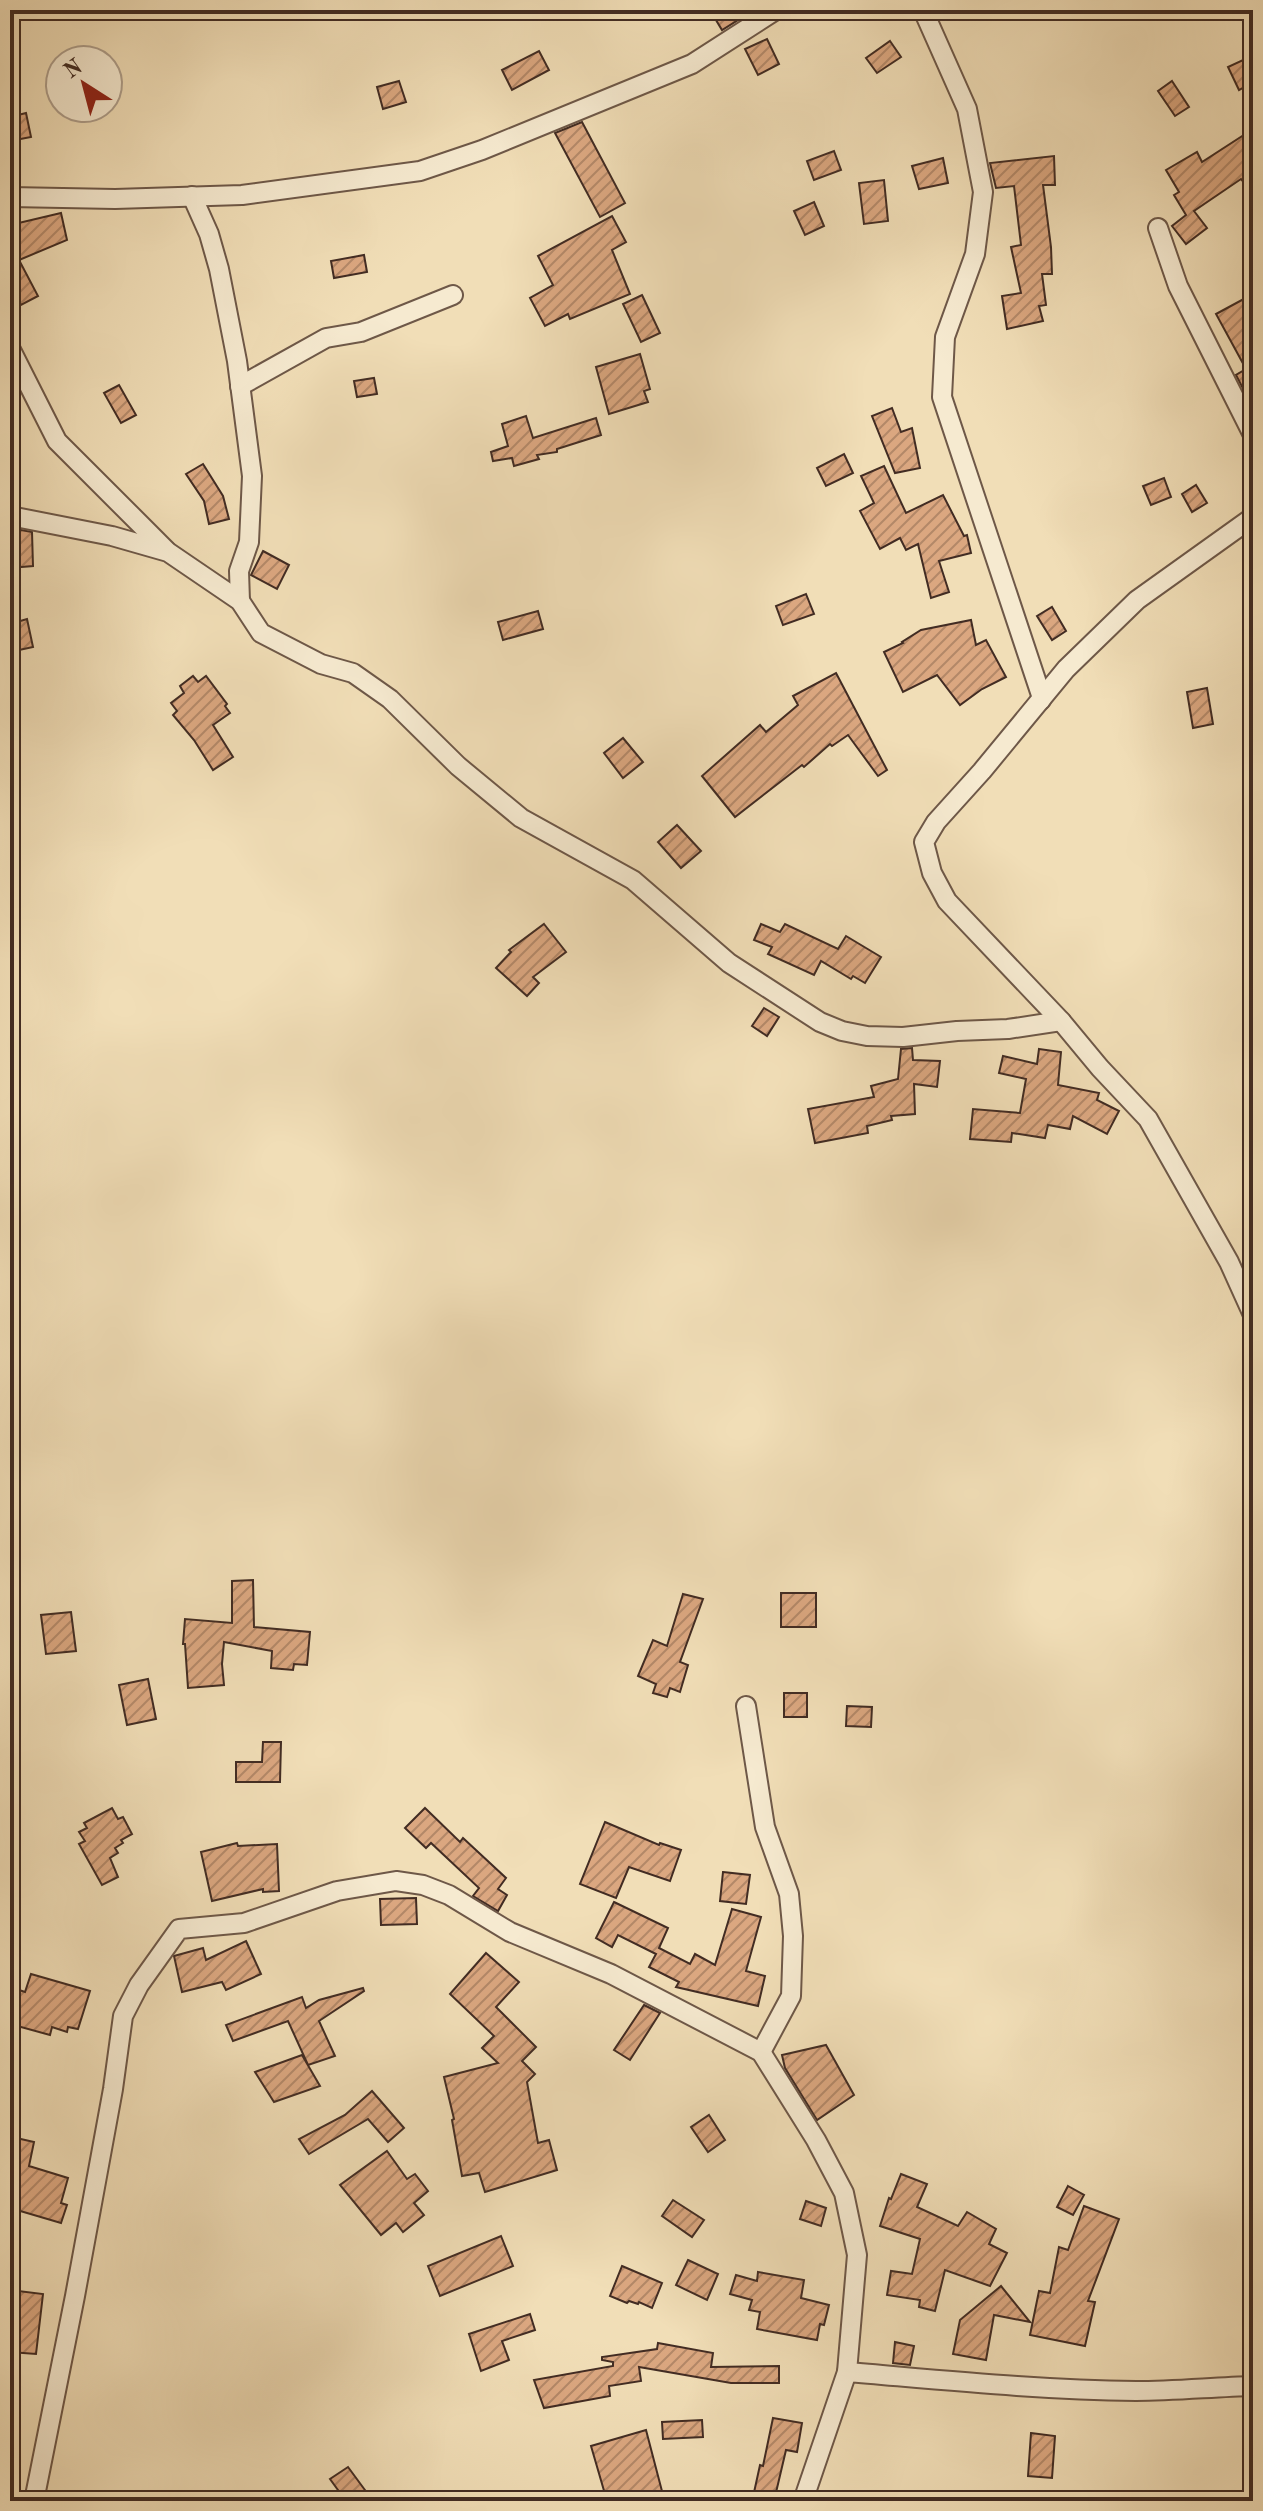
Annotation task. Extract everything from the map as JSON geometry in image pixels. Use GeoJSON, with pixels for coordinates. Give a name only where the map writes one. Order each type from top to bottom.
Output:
{"type":"FeatureCollection","features":[{"type":"Feature","properties":{"kind":"street"},"geometry":{"type":"LineString","coordinates":[[10,197],[115,199],[242,195],[420,171],[482,150],[692,64],[776,10]]}},
{"type":"Feature","properties":{"kind":"street"},"geometry":{"type":"LineString","coordinates":[[923,10],[967,109],[983,192],[975,254],[945,337],[942,397],[1041,700]]}},
{"type":"Feature","properties":{"kind":"street"},"geometry":{"type":"LineString","coordinates":[[192,196],[209,234],[219,269],[252,476],[249,542],[239,571],[240,601]]}},
{"type":"Feature","properties":{"kind":"street"},"geometry":{"type":"LineString","coordinates":[[1158,228],[1178,286],[1253,435]]}},
{"type":"Feature","properties":{"kind":"street"},"geometry":{"type":"LineString","coordinates":[[240,386],[326,338],[361,332],[453,295]]}},
{"type":"Feature","properties":{"kind":"street"},"geometry":{"type":"LineString","coordinates":[[10,348],[57,441],[168,552],[240,601],[261,633],[321,664],[353,673],[390,699],[458,766],[521,818],[633,880],[729,963],[820,1022],[867,1036],[903,1037],[1008,1029],[1061,1021]]}},
{"type":"Feature","properties":{"kind":"street"},"geometry":{"type":"LineString","coordinates":[[10,516],[112,536],[168,552]]}},
{"type":"Feature","properties":{"kind":"street"},"geometry":{"type":"LineString","coordinates":[[1253,517],[1137,600],[1066,669],[936,822],[924,842],[932,873],[947,901],[1061,1021],[1148,1119],[1229,1262],[1253,1315]]}},
{"type":"Feature","properties":{"kind":"street"},"geometry":{"type":"LineString","coordinates":[[746,1706],[765,1827],[789,1894],[793,1936],[791,1996],[761,2052]]}},
{"type":"Feature","properties":{"kind":"street"},"geometry":{"type":"LineString","coordinates":[[34,2501],[113,2089],[123,2016],[139,1985],[179,1929],[244,1923],[337,1891],[396,1881],[423,1885],[449,1895],[510,1932],[611,1974],[761,2052],[816,2140],[844,2193],[857,2255],[847,2372],[803,2501]]}},
{"type":"Feature","properties":{"kind":"street"},"geometry":{"type":"LineString","coordinates":[[847,2372],[1133,2391],[1194,2391],[1253,2386]]}},
{"type":"Feature","properties":{"kind":"building"},"geometry":{"type":"Polygon","coordinates":[[[710,10],[754,10],[722,30],[710,10]]]}},
{"type":"Feature","properties":{"kind":"building"},"geometry":{"type":"Polygon","coordinates":[[[767,39],[779,64],[758,75],[745,49],[767,39]]]}},
{"type":"Feature","properties":{"kind":"building"},"geometry":{"type":"Polygon","coordinates":[[[890,41],[901,57],[877,73],[866,58],[890,41]]]}},
{"type":"Feature","properties":{"kind":"building"},"geometry":{"type":"Polygon","coordinates":[[[539,51],[549,70],[512,90],[502,70],[539,51]]]}},
{"type":"Feature","properties":{"kind":"building"},"geometry":{"type":"Polygon","coordinates":[[[1243,60],[1253,82],[1239,90],[1228,67],[1243,60]]]}},
{"type":"Feature","properties":{"kind":"building"},"geometry":{"type":"Polygon","coordinates":[[[399,81],[406,102],[383,109],[377,87],[399,81]]]}},
{"type":"Feature","properties":{"kind":"building"},"geometry":{"type":"Polygon","coordinates":[[[1172,81],[1189,107],[1175,116],[1158,91],[1172,81]]]}},
{"type":"Feature","properties":{"kind":"building"},"geometry":{"type":"Polygon","coordinates":[[[26,113],[31,137],[10,141],[10,117],[26,113]]]}},
{"type":"Feature","properties":{"kind":"building"},"geometry":{"type":"Polygon","coordinates":[[[582,122],[625,203],[600,217],[555,133],[582,122]]]}},
{"type":"Feature","properties":{"kind":"building"},"geometry":{"type":"Polygon","coordinates":[[[1253,129],[1253,195],[1241,179],[1194,211],[1207,228],[1186,244],[1172,226],[1186,215],[1174,195],[1179,192],[1166,170],[1197,152],[1202,162],[1253,129]]]}},
{"type":"Feature","properties":{"kind":"building"},"geometry":{"type":"Polygon","coordinates":[[[834,151],[841,170],[814,180],[807,161],[834,151]]]}},
{"type":"Feature","properties":{"kind":"building"},"geometry":{"type":"Polygon","coordinates":[[[1054,156],[1055,185],[1043,185],[1052,274],[1042,274],[1046,305],[1039,306],[1043,321],[1007,329],[1002,296],[1021,293],[1011,247],[1021,245],[1014,186],[996,188],[990,163],[1054,156]]]}},
{"type":"Feature","properties":{"kind":"building"},"geometry":{"type":"Polygon","coordinates":[[[943,158],[948,183],[919,189],[912,166],[943,158]]]}},
{"type":"Feature","properties":{"kind":"building"},"geometry":{"type":"Polygon","coordinates":[[[884,180],[888,221],[864,224],[859,183],[884,180]]]}},
{"type":"Feature","properties":{"kind":"building"},"geometry":{"type":"Polygon","coordinates":[[[814,202],[824,226],[805,235],[794,211],[814,202]]]}},
{"type":"Feature","properties":{"kind":"building"},"geometry":{"type":"Polygon","coordinates":[[[61,213],[67,240],[19,260],[38,296],[21,305],[10,285],[10,225],[61,213]]]}},
{"type":"Feature","properties":{"kind":"building"},"geometry":{"type":"Polygon","coordinates":[[[612,216],[626,242],[612,250],[630,294],[570,319],[568,314],[545,326],[530,298],[553,285],[538,256],[612,216]]]}},
{"type":"Feature","properties":{"kind":"building"},"geometry":{"type":"Polygon","coordinates":[[[364,255],[367,272],[334,278],[331,261],[364,255]]]}},
{"type":"Feature","properties":{"kind":"building"},"geometry":{"type":"Polygon","coordinates":[[[1253,294],[1253,408],[1236,375],[1246,369],[1216,314],[1253,294]]]}},
{"type":"Feature","properties":{"kind":"building"},"geometry":{"type":"Polygon","coordinates":[[[642,295],[660,333],[641,342],[623,304],[642,295]]]}},
{"type":"Feature","properties":{"kind":"building"},"geometry":{"type":"Polygon","coordinates":[[[640,354],[650,389],[644,391],[648,402],[609,414],[596,367],[640,354]]]}},
{"type":"Feature","properties":{"kind":"building"},"geometry":{"type":"Polygon","coordinates":[[[374,378],[377,394],[357,397],[354,381],[374,378]]]}},
{"type":"Feature","properties":{"kind":"building"},"geometry":{"type":"Polygon","coordinates":[[[119,385],[136,415],[121,423],[104,393],[119,385]]]}},
{"type":"Feature","properties":{"kind":"building"},"geometry":{"type":"Polygon","coordinates":[[[892,408],[901,432],[912,428],[920,468],[895,473],[872,416],[892,408]]]}},
{"type":"Feature","properties":{"kind":"building"},"geometry":{"type":"Polygon","coordinates":[[[526,416],[533,438],[596,418],[601,435],[557,449],[557,452],[537,455],[539,459],[514,466],[512,458],[493,461],[491,452],[508,446],[502,424],[526,416]]]}},
{"type":"Feature","properties":{"kind":"building"},"geometry":{"type":"Polygon","coordinates":[[[844,454],[853,473],[826,486],[817,468],[844,454]]]}},
{"type":"Feature","properties":{"kind":"building"},"geometry":{"type":"Polygon","coordinates":[[[203,464],[223,496],[229,519],[209,524],[204,501],[186,474],[203,464]]]}},
{"type":"Feature","properties":{"kind":"building"},"geometry":{"type":"Polygon","coordinates":[[[884,466],[906,513],[943,495],[964,536],[967,535],[971,553],[939,561],[949,592],[931,598],[918,544],[906,550],[900,538],[880,549],[860,511],[874,503],[861,476],[884,466]]]}},
{"type":"Feature","properties":{"kind":"building"},"geometry":{"type":"Polygon","coordinates":[[[1164,478],[1171,497],[1151,505],[1143,486],[1164,478]]]}},
{"type":"Feature","properties":{"kind":"building"},"geometry":{"type":"Polygon","coordinates":[[[1196,485],[1207,503],[1192,512],[1182,494],[1196,485]]]}},
{"type":"Feature","properties":{"kind":"building"},"geometry":{"type":"Polygon","coordinates":[[[10,528],[32,532],[33,566],[10,568],[10,528]]]}},
{"type":"Feature","properties":{"kind":"building"},"geometry":{"type":"Polygon","coordinates":[[[263,551],[289,565],[277,589],[251,575],[263,551]]]}},
{"type":"Feature","properties":{"kind":"building"},"geometry":{"type":"Polygon","coordinates":[[[806,594],[814,614],[783,625],[776,606],[806,594]]]}},
{"type":"Feature","properties":{"kind":"building"},"geometry":{"type":"Polygon","coordinates":[[[1052,607],[1066,631],[1052,640],[1037,616],[1052,607]]]}},
{"type":"Feature","properties":{"kind":"building"},"geometry":{"type":"Polygon","coordinates":[[[538,611],[543,629],[503,640],[498,622],[538,611]]]}},
{"type":"Feature","properties":{"kind":"building"},"geometry":{"type":"Polygon","coordinates":[[[27,619],[33,647],[10,652],[10,624],[27,619]]]}},
{"type":"Feature","properties":{"kind":"building"},"geometry":{"type":"Polygon","coordinates":[[[971,620],[976,645],[986,640],[1006,677],[960,705],[937,675],[903,692],[884,652],[921,630],[971,620]]]}},
{"type":"Feature","properties":{"kind":"building"},"geometry":{"type":"Polygon","coordinates":[[[836,673],[887,770],[878,776],[848,735],[832,746],[830,744],[735,817],[702,776],[760,725],[766,732],[798,705],[793,696],[836,673]]]}},
{"type":"Feature","properties":{"kind":"building"},"geometry":{"type":"Polygon","coordinates":[[[193,676],[198,682],[206,676],[230,713],[213,725],[233,757],[213,770],[173,715],[177,711],[171,703],[184,693],[180,686],[193,676]]]}},
{"type":"Feature","properties":{"kind":"building"},"geometry":{"type":"Polygon","coordinates":[[[1207,688],[1213,724],[1193,728],[1187,692],[1207,688]]]}},
{"type":"Feature","properties":{"kind":"building"},"geometry":{"type":"Polygon","coordinates":[[[623,738],[643,762],[623,778],[604,753],[623,738]]]}},
{"type":"Feature","properties":{"kind":"building"},"geometry":{"type":"Polygon","coordinates":[[[677,825],[701,851],[681,868],[658,842],[677,825]]]}},
{"type":"Feature","properties":{"kind":"building"},"geometry":{"type":"Polygon","coordinates":[[[544,924],[566,952],[533,977],[539,983],[527,996],[496,968],[511,952],[509,950],[544,924]]]}},
{"type":"Feature","properties":{"kind":"building"},"geometry":{"type":"Polygon","coordinates":[[[761,924],[780,932],[785,924],[838,949],[846,936],[881,957],[865,983],[853,976],[851,979],[821,961],[814,975],[768,954],[772,947],[754,940],[761,924]]]}},
{"type":"Feature","properties":{"kind":"building"},"geometry":{"type":"Polygon","coordinates":[[[764,1008],[779,1017],[767,1036],[752,1026],[764,1008]]]}},
{"type":"Feature","properties":{"kind":"building"},"geometry":{"type":"Polygon","coordinates":[[[912,1048],[913,1060],[940,1061],[937,1087],[914,1084],[915,1114],[891,1116],[892,1120],[867,1126],[868,1133],[815,1143],[808,1109],[874,1097],[871,1086],[898,1079],[901,1049],[912,1048]]]}},
{"type":"Feature","properties":{"kind":"building"},"geometry":{"type":"Polygon","coordinates":[[[1039,1049],[1061,1052],[1058,1085],[1099,1093],[1097,1100],[1119,1111],[1107,1134],[1073,1116],[1070,1129],[1048,1125],[1045,1138],[1012,1133],[1011,1142],[970,1139],[973,1109],[1020,1113],[1026,1079],[999,1073],[1003,1056],[1037,1064],[1039,1049]]]}},
{"type":"Feature","properties":{"kind":"building"},"geometry":{"type":"Polygon","coordinates":[[[253,1580],[254,1627],[310,1632],[307,1665],[294,1664],[293,1670],[271,1668],[272,1651],[224,1642],[224,1685],[188,1688],[183,1644],[185,1619],[232,1623],[232,1581],[253,1580]]]}},
{"type":"Feature","properties":{"kind":"building"},"geometry":{"type":"Polygon","coordinates":[[[781,1593],[816,1593],[816,1627],[781,1627],[781,1593]]]}},
{"type":"Feature","properties":{"kind":"building"},"geometry":{"type":"Polygon","coordinates":[[[683,1594],[703,1599],[680,1662],[688,1665],[680,1692],[670,1688],[667,1697],[653,1693],[656,1684],[638,1676],[653,1640],[667,1646],[683,1594]]]}},
{"type":"Feature","properties":{"kind":"building"},"geometry":{"type":"Polygon","coordinates":[[[71,1612],[76,1651],[46,1654],[41,1615],[71,1612]]]}},
{"type":"Feature","properties":{"kind":"building"},"geometry":{"type":"Polygon","coordinates":[[[148,1679],[156,1719],[127,1725],[119,1685],[148,1679]]]}},
{"type":"Feature","properties":{"kind":"building"},"geometry":{"type":"Polygon","coordinates":[[[784,1693],[807,1693],[807,1717],[784,1717],[784,1693]]]}},
{"type":"Feature","properties":{"kind":"building"},"geometry":{"type":"Polygon","coordinates":[[[847,1706],[872,1707],[871,1727],[846,1726],[847,1706]]]}},
{"type":"Feature","properties":{"kind":"building"},"geometry":{"type":"Polygon","coordinates":[[[263,1742],[281,1742],[280,1782],[236,1782],[236,1762],[262,1762],[263,1742]]]}},
{"type":"Feature","properties":{"kind":"building"},"geometry":{"type":"Polygon","coordinates":[[[112,1808],[118,1819],[123,1817],[132,1834],[121,1840],[123,1843],[115,1848],[118,1853],[110,1858],[118,1877],[102,1885],[79,1844],[85,1841],[79,1832],[87,1828],[84,1823],[112,1808]]]}},
{"type":"Feature","properties":{"kind":"building"},"geometry":{"type":"Polygon","coordinates":[[[425,1808],[460,1842],[463,1838],[506,1878],[498,1889],[507,1895],[498,1911],[473,1896],[479,1888],[431,1843],[426,1848],[405,1828],[425,1808]]]}},
{"type":"Feature","properties":{"kind":"building"},"geometry":{"type":"Polygon","coordinates":[[[605,1822],[659,1845],[681,1850],[670,1881],[629,1867],[616,1898],[580,1884],[605,1822]]]}},
{"type":"Feature","properties":{"kind":"building"},"geometry":{"type":"Polygon","coordinates":[[[237,1843],[238,1846],[277,1844],[279,1891],[263,1892],[263,1889],[212,1901],[201,1852],[237,1843]]]}},
{"type":"Feature","properties":{"kind":"building"},"geometry":{"type":"Polygon","coordinates":[[[723,1872],[750,1875],[746,1904],[720,1901],[723,1872]]]}},
{"type":"Feature","properties":{"kind":"building"},"geometry":{"type":"Polygon","coordinates":[[[416,1898],[417,1924],[381,1925],[380,1899],[416,1898]]]}},
{"type":"Feature","properties":{"kind":"building"},"geometry":{"type":"Polygon","coordinates":[[[614,1902],[668,1928],[659,1948],[690,1964],[695,1954],[715,1965],[732,1909],[761,1917],[746,1971],[765,1976],[758,2006],[676,1987],[679,1982],[649,1967],[656,1954],[618,1935],[612,1947],[596,1938],[614,1902]]]}},
{"type":"Feature","properties":{"kind":"building"},"geometry":{"type":"Polygon","coordinates":[[[246,1941],[261,1974],[226,1990],[222,1982],[182,1992],[174,1956],[203,1948],[206,1960],[246,1941]]]}},
{"type":"Feature","properties":{"kind":"building"},"geometry":{"type":"Polygon","coordinates":[[[486,1953],[519,1982],[496,2007],[536,2047],[522,2061],[535,2074],[527,2082],[538,2143],[549,2140],[557,2170],[485,2192],[479,2173],[462,2176],[444,2077],[498,2063],[482,2048],[494,2036],[450,1994],[486,1953]]]}},
{"type":"Feature","properties":{"kind":"building"},"geometry":{"type":"Polygon","coordinates":[[[31,1974],[90,1991],[78,2029],[68,2027],[67,2032],[52,2027],[50,2035],[10,2024],[10,1987],[25,1992],[31,1974]]]}},
{"type":"Feature","properties":{"kind":"building"},"geometry":{"type":"Polygon","coordinates":[[[363,1988],[364,1991],[319,2021],[335,2056],[308,2065],[288,2021],[233,2041],[226,2025],[302,1997],[306,2008],[319,2000],[363,1988]]]}},
{"type":"Feature","properties":{"kind":"building"},"geometry":{"type":"Polygon","coordinates":[[[644,2005],[660,2013],[630,2060],[614,2050],[644,2005]]]}},
{"type":"Feature","properties":{"kind":"building"},"geometry":{"type":"Polygon","coordinates":[[[826,2045],[854,2095],[817,2120],[785,2068],[782,2055],[826,2045]]]}},
{"type":"Feature","properties":{"kind":"building"},"geometry":{"type":"Polygon","coordinates":[[[302,2055],[320,2086],[274,2102],[255,2072],[302,2055]]]}},
{"type":"Feature","properties":{"kind":"building"},"geometry":{"type":"Polygon","coordinates":[[[372,2091],[404,2128],[388,2142],[368,2119],[309,2154],[299,2139],[345,2115],[372,2091]]]}},
{"type":"Feature","properties":{"kind":"building"},"geometry":{"type":"Polygon","coordinates":[[[709,2115],[725,2140],[708,2152],[691,2127],[709,2115]]]}},
{"type":"Feature","properties":{"kind":"building"},"geometry":{"type":"Polygon","coordinates":[[[12,2137],[34,2142],[29,2166],[68,2178],[61,2203],[67,2205],[61,2223],[10,2208],[12,2137]]]}},
{"type":"Feature","properties":{"kind":"building"},"geometry":{"type":"Polygon","coordinates":[[[387,2151],[407,2179],[415,2174],[428,2191],[414,2203],[424,2215],[403,2232],[396,2223],[381,2235],[340,2185],[387,2151]]]}},
{"type":"Feature","properties":{"kind":"building"},"geometry":{"type":"Polygon","coordinates":[[[901,2174],[927,2184],[917,2207],[958,2226],[967,2212],[996,2229],[989,2244],[1007,2253],[990,2286],[945,2270],[935,2311],[919,2307],[920,2300],[887,2295],[891,2271],[912,2274],[920,2239],[880,2226],[901,2174]]]}},
{"type":"Feature","properties":{"kind":"building"},"geometry":{"type":"Polygon","coordinates":[[[1068,2186],[1084,2195],[1073,2215],[1057,2207],[1068,2186]]]}},
{"type":"Feature","properties":{"kind":"building"},"geometry":{"type":"Polygon","coordinates":[[[673,2200],[704,2220],[692,2237],[662,2216],[673,2200]]]}},
{"type":"Feature","properties":{"kind":"building"},"geometry":{"type":"Polygon","coordinates":[[[806,2201],[826,2208],[821,2226],[800,2219],[806,2201]]]}},
{"type":"Feature","properties":{"kind":"building"},"geometry":{"type":"Polygon","coordinates":[[[1084,2206],[1119,2219],[1088,2301],[1095,2302],[1085,2346],[1030,2335],[1039,2291],[1050,2293],[1059,2247],[1068,2250],[1084,2206]]]}},
{"type":"Feature","properties":{"kind":"building"},"geometry":{"type":"Polygon","coordinates":[[[501,2236],[513,2266],[440,2296],[428,2266],[501,2236]]]}},
{"type":"Feature","properties":{"kind":"building"},"geometry":{"type":"Polygon","coordinates":[[[688,2260],[718,2274],[707,2300],[676,2285],[688,2260]]]}},
{"type":"Feature","properties":{"kind":"building"},"geometry":{"type":"Polygon","coordinates":[[[622,2266],[662,2283],[652,2308],[610,2296],[622,2266]]]}},
{"type":"Feature","properties":{"kind":"building"},"geometry":{"type":"Polygon","coordinates":[[[758,2272],[804,2280],[801,2298],[829,2305],[817,2340],[757,2329],[760,2312],[749,2310],[752,2300],[730,2294],[736,2275],[757,2281],[758,2272]]]}},
{"type":"Feature","properties":{"kind":"building"},"geometry":{"type":"Polygon","coordinates":[[[1001,2286],[1030,2322],[994,2315],[986,2360],[953,2354],[960,2320],[1001,2286]]]}},
{"type":"Feature","properties":{"kind":"building"},"geometry":{"type":"Polygon","coordinates":[[[10,2290],[43,2294],[36,2354],[10,2352],[10,2290]]]}},
{"type":"Feature","properties":{"kind":"building"},"geometry":{"type":"Polygon","coordinates":[[[530,2314],[535,2330],[502,2341],[509,2360],[481,2371],[469,2334],[530,2314]]]}},
{"type":"Feature","properties":{"kind":"building"},"geometry":{"type":"Polygon","coordinates":[[[895,2342],[914,2346],[910,2365],[893,2363],[895,2342]]]}},
{"type":"Feature","properties":{"kind":"building"},"geometry":{"type":"Polygon","coordinates":[[[658,2343],[713,2353],[711,2367],[779,2366],[779,2383],[731,2383],[639,2367],[641,2381],[609,2386],[610,2396],[544,2408],[534,2380],[613,2366],[613,2362],[602,2360],[602,2357],[657,2349],[658,2343]]]}},
{"type":"Feature","properties":{"kind":"building"},"geometry":{"type":"Polygon","coordinates":[[[773,2418],[802,2423],[797,2452],[786,2450],[774,2501],[771,2501],[753,2497],[773,2418]]]}},
{"type":"Feature","properties":{"kind":"building"},"geometry":{"type":"Polygon","coordinates":[[[702,2420],[703,2437],[663,2439],[662,2422],[702,2420]]]}},
{"type":"Feature","properties":{"kind":"building"},"geometry":{"type":"Polygon","coordinates":[[[646,2430],[663,2495],[641,2501],[607,2501],[591,2446],[646,2430]]]}},
{"type":"Feature","properties":{"kind":"building"},"geometry":{"type":"Polygon","coordinates":[[[1031,2433],[1055,2436],[1052,2478],[1028,2476],[1031,2433]]]}},
{"type":"Feature","properties":{"kind":"building"},"geometry":{"type":"Polygon","coordinates":[[[348,2467],[373,2501],[346,2501],[330,2479],[348,2467]]]}}]}
